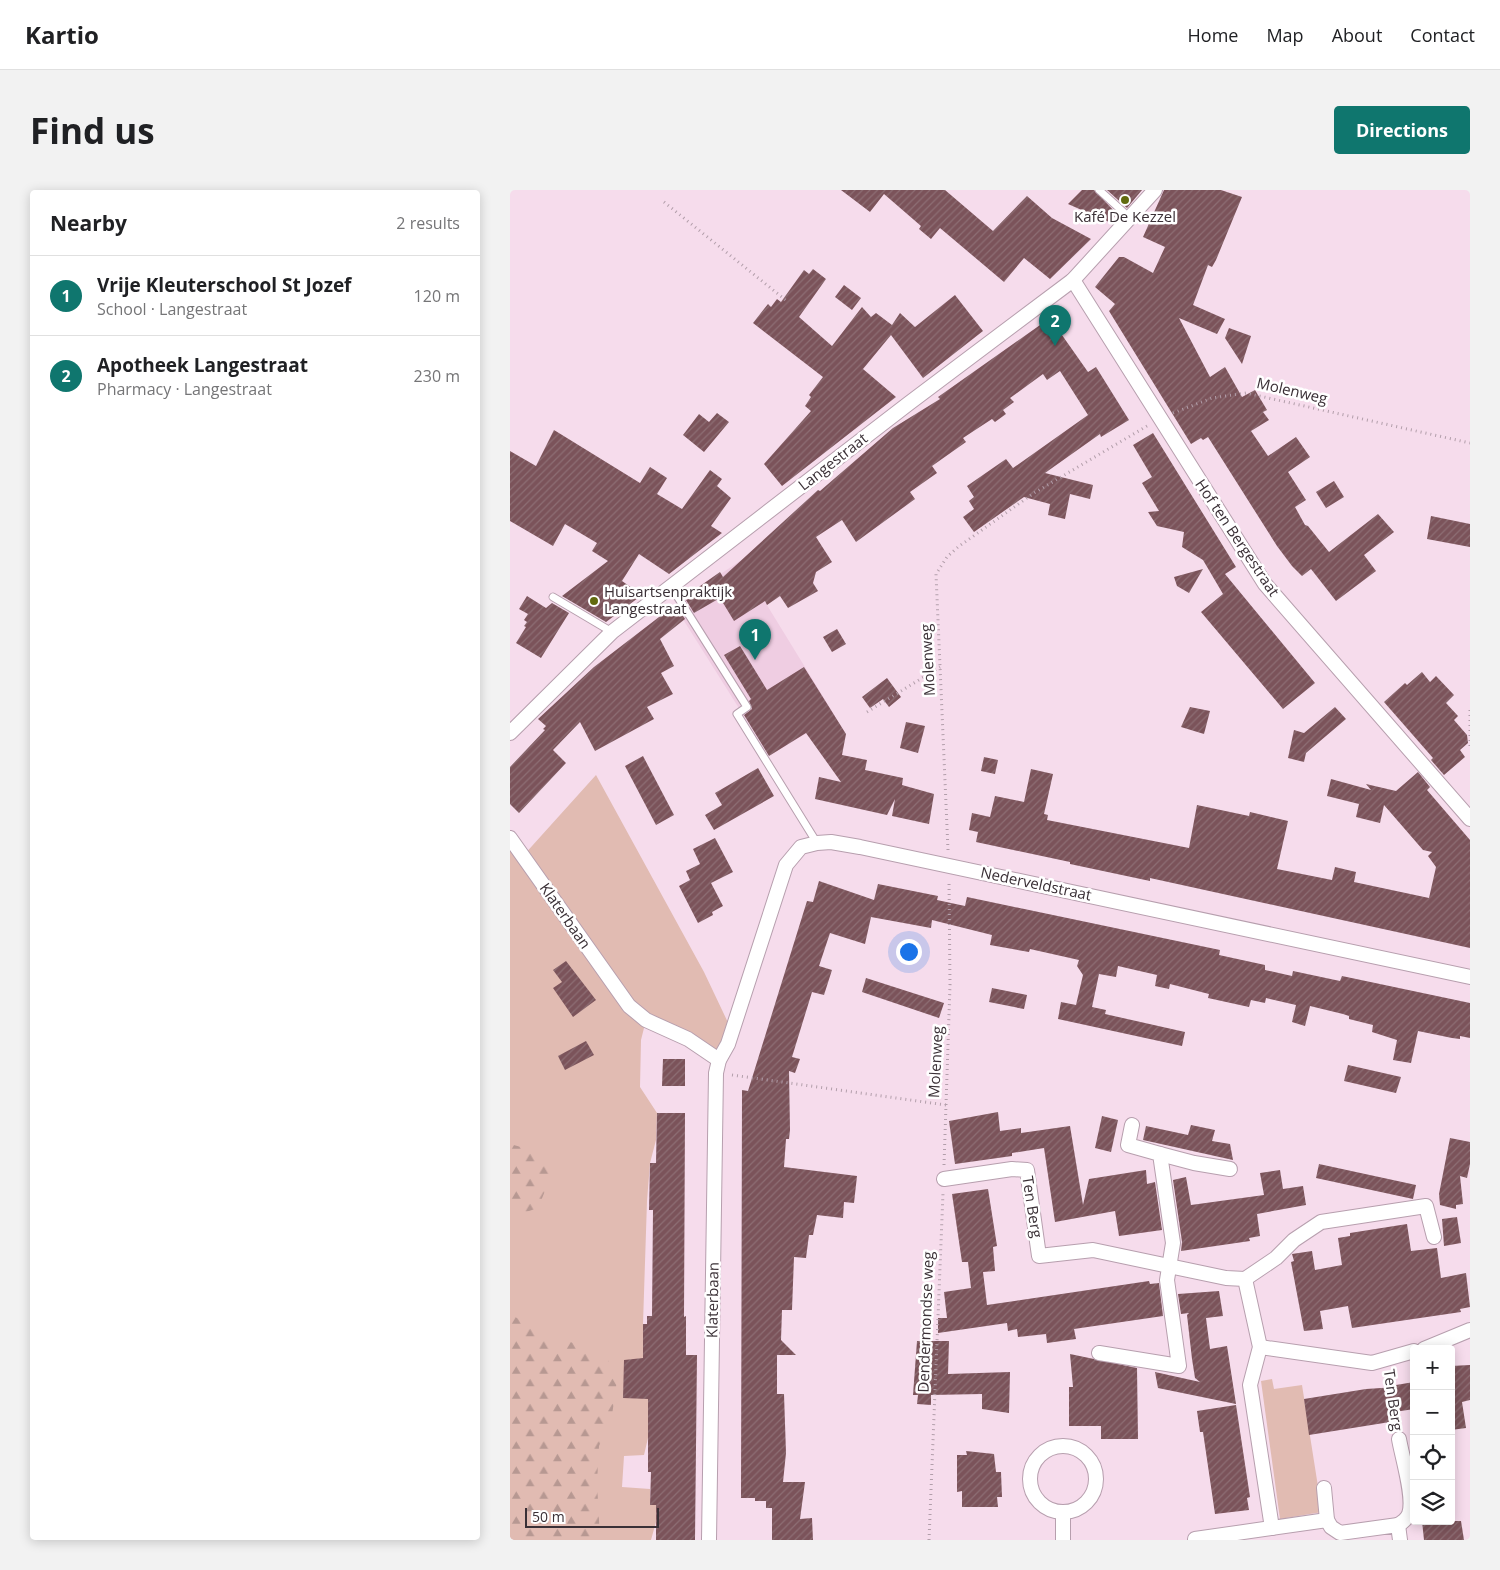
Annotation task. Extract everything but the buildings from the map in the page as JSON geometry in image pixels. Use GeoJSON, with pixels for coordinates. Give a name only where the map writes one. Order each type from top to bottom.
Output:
{"type":"FeatureCollection","features":[{"type":"Feature","properties":{"kind":"street","name":"Langestraat"},"geometry":{"type":"LineString","coordinates":[[510,733],[612,632],[672,588],[908,404],[1073,280],[1155,190]]}},
{"type":"Feature","properties":{"kind":"street","name":"Hof ten Bergestraat"},"geometry":{"type":"LineString","coordinates":[[1073,280],[1159,419],[1265,584],[1470,819]]}},
{"type":"Feature","properties":{"kind":"street","name":"Klaterbaan"},"geometry":{"type":"LineString","coordinates":[[510,838],[629,1006],[646,1020],[688,1039],[718,1066]]}},
{"type":"Feature","properties":{"kind":"street","name":"Nederveldstraat"},"geometry":{"type":"LineString","coordinates":[[817,843],[831,842],[949,865],[1468,975]]}},
{"type":"Feature","properties":{"kind":"street","name":"Klaterbaan"},"geometry":{"type":"LineString","coordinates":[[709,1540],[718,1066],[732,1031],[786,865],[801,848],[817,843]]}},
{"type":"Feature","properties":{"kind":"street"},"geometry":{"type":"LineString","coordinates":[[1132,1125],[1128,1145],[1194,1164],[1230,1169]]}},
{"type":"Feature","properties":{"kind":"street"},"geometry":{"type":"LineString","coordinates":[[1100,1353],[1179,1366],[1167,1280],[1173,1242],[1160,1154]]}},
{"type":"Feature","properties":{"kind":"street","name":"Ten Berg"},"geometry":{"type":"LineString","coordinates":[[944,1179],[1012,1169],[1027,1170],[1039,1256],[1093,1250],[1168,1267],[1245,1280]]}},
{"type":"Feature","properties":{"kind":"street"},"geometry":{"type":"LineString","coordinates":[[1272,1528],[1250,1385],[1260,1347],[1245,1280],[1276,1258],[1294,1240],[1321,1222],[1426,1206],[1434,1237]]}},
{"type":"Feature","properties":{"kind":"street"},"geometry":{"type":"LineString","coordinates":[[1434,1345],[1470,1330]]}},
{"type":"Feature","properties":{"kind":"street","name":"Ten Berg"},"geometry":{"type":"LineString","coordinates":[[1260,1347],[1351,1361],[1372,1362],[1410,1353]]}},
{"type":"Feature","properties":{"kind":"street","name":"Ten Berg"},"geometry":{"type":"LineString","coordinates":[[1398,1525],[1406,1520],[1410,1513],[1399,1439]]}},
{"type":"Feature","properties":{"kind":"street"},"geometry":{"type":"LineString","coordinates":[[1070,1446],[1081,1451],[1090,1460],[1095,1471],[1096,1482],[1093,1492],[1086,1502],[1075,1509],[1063,1512],[1051,1510],[1041,1504],[1032,1491],[1030,1480],[1033,1464],[1040,1455],[1049,1449],[1070,1446]]}},
{"type":"Feature","properties":{"kind":"street"},"geometry":{"type":"LineString","coordinates":[[1324,1488],[1328,1520],[1331,1527],[1340,1533],[1398,1525],[1400,1540]]}},
{"type":"Feature","properties":{"kind":"street"},"geometry":{"type":"LineString","coordinates":[[1063,1512],[1063,1540]]}},
{"type":"Feature","properties":{"kind":"street"},"geometry":{"type":"LineString","coordinates":[[1195,1539],[1328,1520]]}},
{"type":"Feature","properties":{"kind":"lane"},"geometry":{"type":"LineString","coordinates":[[1099,190],[1131,218]]}},
{"type":"Feature","properties":{"kind":"lane"},"geometry":{"type":"LineString","coordinates":[[672,588],[747,707],[737,714],[817,843]]}},
{"type":"Feature","properties":{"kind":"lane"},"geometry":{"type":"LineString","coordinates":[[553,597],[612,632]]}},
{"type":"Feature","properties":{"kind":"path"},"geometry":{"type":"LineString","coordinates":[[664,202],[788,302]]}},
{"type":"Feature","properties":{"kind":"path","name":"Molenweg"},"geometry":{"type":"LineString","coordinates":[[718,1066],[946,1106],[950,985],[949,865],[936,574],[947,557],[968,539],[1034,493],[1159,419],[1212,398],[1246,393],[1470,443]]}},
{"type":"Feature","properties":{"kind":"path"},"geometry":{"type":"LineString","coordinates":[[867,712],[940,667]]}},
{"type":"Feature","properties":{"kind":"path"},"geometry":{"type":"LineString","coordinates":[[1470,710],[1470,746]]}},
{"type":"Feature","properties":{"kind":"path","name":"Dendermondse weg"},"geometry":{"type":"LineString","coordinates":[[929,1540],[946,1106]]}},
{"type":"Feature","properties":{"kind":"path","name":"Ten Berg"},"geometry":{"type":"LineString","coordinates":[[1387,1359],[1399,1439]]}},
{"type":"Feature","properties":{"kind":"shaded area"},"geometry":{"type":"Polygon","coordinates":[[[740,561],[835,716],[769,756],[674,605],[740,561]]]}},
{"type":"Feature","properties":{"kind":"green space"},"geometry":{"type":"Polygon","coordinates":[[[596,775],[704,972],[732,1031],[719,1060],[646,1020],[641,1040],[640,1087],[657,1113],[656,1140],[650,1163],[647,1201],[643,1324],[643,1335],[651,1335],[648,1438],[644,1455],[624,1456],[622,1487],[650,1489],[650,1505],[656,1505],[656,1522],[651,1540],[510,1540],[510,838],[523,856],[596,775]]]}},
{"type":"Feature","properties":{"kind":"green space"},"geometry":{"type":"Polygon","coordinates":[[[510,1144],[543,1153],[554,1169],[538,1208],[514,1216],[510,1221],[510,1144]]]}},
{"type":"Feature","properties":{"kind":"green space"},"geometry":{"type":"Polygon","coordinates":[[[510,1314],[550,1337],[590,1347],[607,1359],[618,1374],[612,1415],[599,1446],[597,1483],[600,1539],[598,1540],[510,1540],[510,1314]]]}},
{"type":"Feature","properties":{"kind":"green space"},"geometry":{"type":"Polygon","coordinates":[[[1272,1379],[1274,1389],[1302,1385],[1322,1512],[1280,1519],[1261,1381],[1272,1379]]]}},
{"type":"Feature","properties":{"kind":"place","name":"Kafé De Kezzel"},"geometry":{"type":"Point","coordinates":[1125,200]}},
{"type":"Feature","properties":{"kind":"place","name":"Apotheek Langestraat"},"geometry":{"type":"Point","coordinates":[1055,346]}},
{"type":"Feature","properties":{"kind":"place","name":"Huisartsenpraktijk Langestraat"},"geometry":{"type":"Point","coordinates":[594,601]}},
{"type":"Feature","properties":{"kind":"place","name":"Vrije Kleuterschool St Jozef"},"geometry":{"type":"Point","coordinates":[755,660]}}]}
